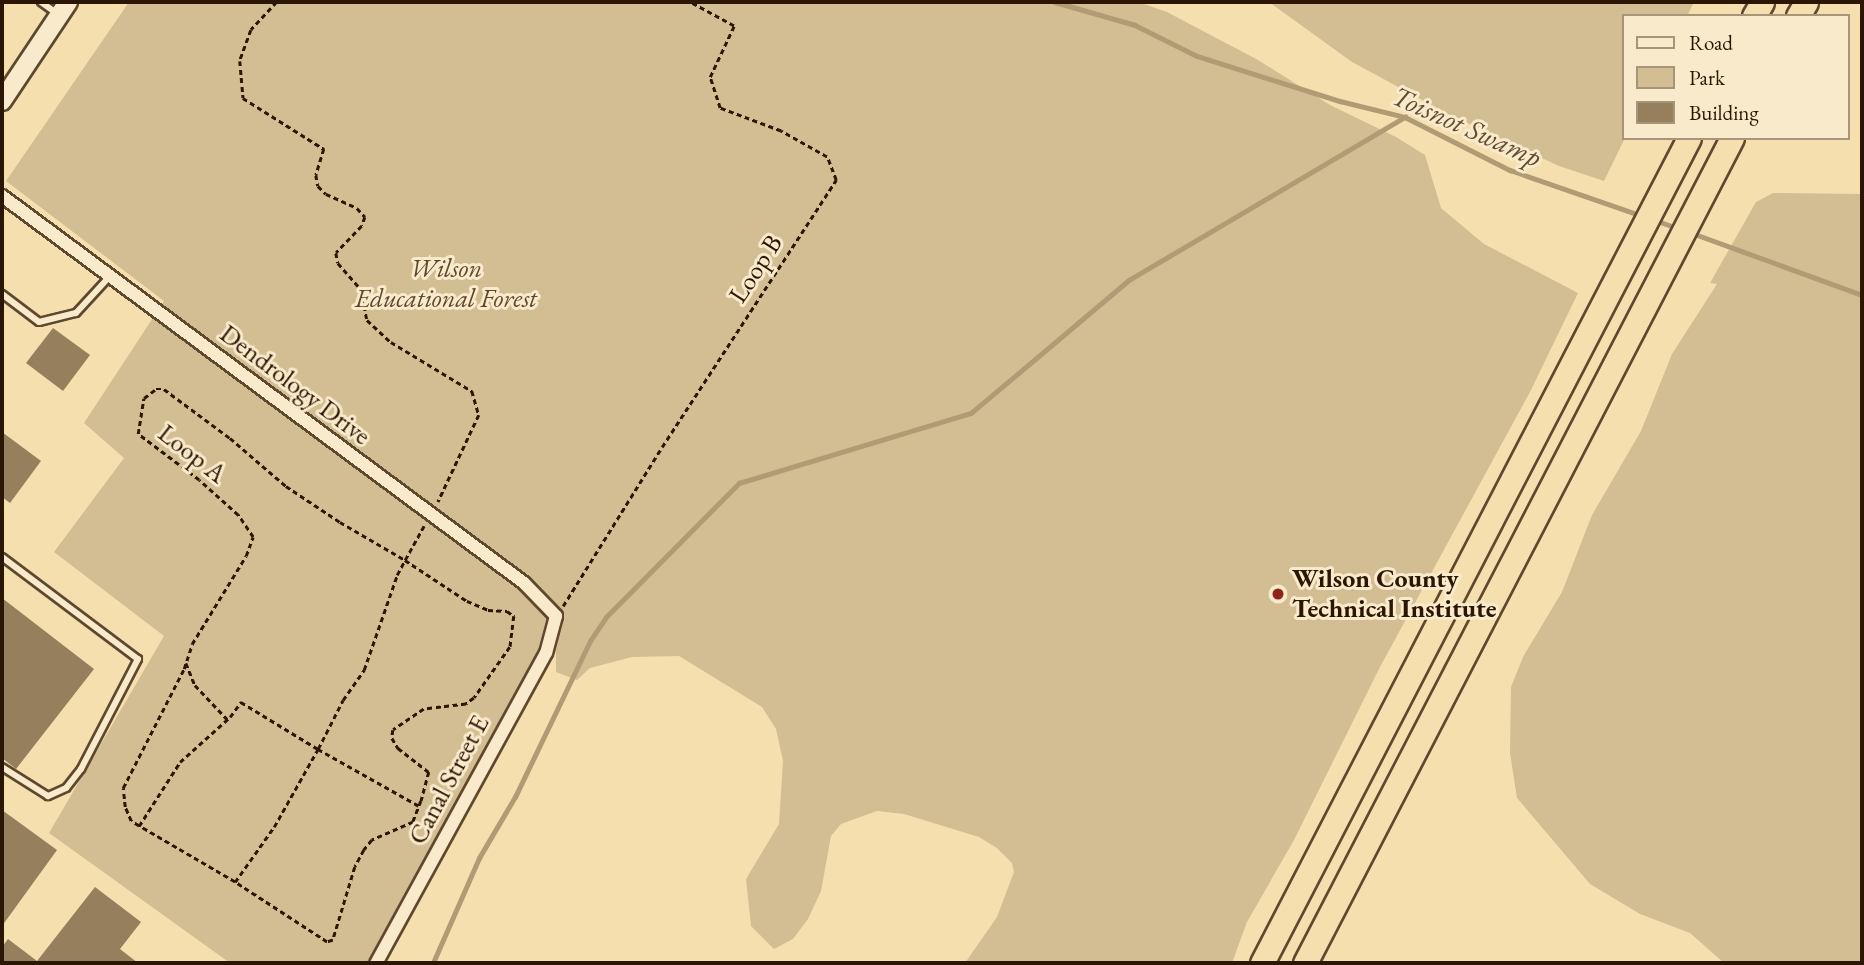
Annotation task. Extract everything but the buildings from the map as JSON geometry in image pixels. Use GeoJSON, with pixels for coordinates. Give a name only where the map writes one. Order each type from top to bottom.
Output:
{"type":"FeatureCollection","features":[{"type":"Feature","properties":{"kind":"highway"},"geometry":{"type":"LineString","coordinates":[[1262,963],[1688,140]]}},
{"type":"Feature","properties":{"kind":"highway"},"geometry":{"type":"LineString","coordinates":[[1306,963],[1731,140]]}},
{"type":"Feature","properties":{"kind":"main road"},"geometry":{"type":"LineString","coordinates":[[2,102],[64,9]]}},
{"type":"Feature","properties":{"kind":"street","name":"Dendrology Drive"},"geometry":{"type":"LineString","coordinates":[[2,196],[524,583],[556,616]]}},
{"type":"Feature","properties":{"kind":"street","name":"Canal Street E"},"geometry":{"type":"LineString","coordinates":[[376,963],[546,653],[556,616]]}},
{"type":"Feature","properties":{"kind":"lane"},"geometry":{"type":"LineString","coordinates":[[41,2],[64,9]]}},
{"type":"Feature","properties":{"kind":"lane"},"geometry":{"type":"LineString","coordinates":[[2,294],[39,322],[76,313],[110,276]]}},
{"type":"Feature","properties":{"kind":"lane"},"geometry":{"type":"LineString","coordinates":[[2,557],[138,659],[81,769],[66,788],[48,796],[2,767]]}},
{"type":"Feature","properties":{"kind":"path"},"geometry":{"type":"LineString","coordinates":[[234,882],[274,827],[343,700],[364,670],[379,623],[405,560],[480,415],[472,391],[391,342],[367,320],[361,289],[338,263],[337,253],[362,226],[365,217],[357,208],[326,194],[318,186],[316,175],[324,149],[243,98],[240,61],[247,40],[251,30],[277,2]]}},
{"type":"Feature","properties":{"kind":"path","name":"Loop B"},"geometry":{"type":"LineString","coordinates":[[556,616],[662,447],[836,180],[827,157],[781,131],[720,108],[710,77],[734,26],[690,2]]}},
{"type":"Feature","properties":{"kind":"path","name":"Loop A"},"geometry":{"type":"LineString","coordinates":[[156,388],[164,389],[230,438],[286,486],[405,560],[467,601],[488,610],[507,611],[514,616],[510,647],[474,698],[466,704],[424,709],[393,730],[392,738],[398,748],[429,772],[419,806],[413,822],[372,840],[364,850],[355,867],[333,940],[327,942],[234,882],[139,826],[128,814],[123,788],[186,663],[192,644],[246,555],[253,537],[238,515],[209,489],[138,434],[144,398],[156,388]]}},
{"type":"Feature","properties":{"kind":"path"},"geometry":{"type":"LineString","coordinates":[[186,663],[195,685],[227,719]]}},
{"type":"Feature","properties":{"kind":"path"},"geometry":{"type":"LineString","coordinates":[[139,826],[180,762],[227,719],[241,702],[419,806]]}},
{"type":"Feature","properties":{"kind":"green space","name":"Wilson Educational Forest"},"geometry":{"type":"Polygon","coordinates":[[[129,2],[1138,2],[1167,12],[1258,60],[1330,105],[1396,137],[1425,155],[1441,208],[1484,244],[1578,293],[1530,392],[1380,667],[1294,840],[1247,922],[1232,963],[965,963],[997,917],[1014,872],[1012,863],[997,848],[979,837],[904,814],[877,811],[841,824],[831,836],[821,891],[808,919],[793,939],[774,949],[751,926],[746,879],[779,824],[783,761],[776,729],[762,707],[679,656],[632,657],[590,668],[577,680],[556,672],[556,652],[377,963],[230,963],[49,833],[164,636],[54,552],[124,458],[84,423],[164,301],[6,181],[129,2]]]}},
{"type":"Feature","properties":{"kind":"green space"},"geometry":{"type":"Polygon","coordinates":[[[1269,2],[1694,2],[1688,14],[1622,14],[1624,140],[1604,181],[1559,166],[1452,116],[1352,62],[1269,2]]]}},
{"type":"Feature","properties":{"kind":"green space"},"geometry":{"type":"Polygon","coordinates":[[[1773,193],[1862,194],[1862,963],[1724,963],[1690,933],[1640,914],[1590,884],[1517,798],[1510,753],[1511,687],[1523,657],[1562,592],[1592,515],[1641,431],[1672,354],[1717,284],[1710,283],[1756,202],[1773,193]]]}},
{"type":"Feature","properties":{"kind":"waterway","name":"Toisnot Swamp"},"geometry":{"type":"LineString","coordinates":[[1055,2],[1135,25],[1197,56],[1340,101],[1405,117],[1510,170],[1640,215]]}},
{"type":"Feature","properties":{"kind":"waterway"},"geometry":{"type":"LineString","coordinates":[[433,963],[479,858],[515,797],[590,641],[606,617],[739,483],[971,413],[1129,280],[1405,117]]}},
{"type":"Feature","properties":{"kind":"waterway","name":"Toisnot Swamp"},"geometry":{"type":"LineString","coordinates":[[1655,220],[1677,228]]}},
{"type":"Feature","properties":{"kind":"waterway","name":"Toisnot Swamp"},"geometry":{"type":"LineString","coordinates":[[1692,233],[1862,295]]}},
{"type":"Feature","properties":{"kind":"place","name":"Wilson County Technical Institute"},"geometry":{"type":"Point","coordinates":[1278,594]}}]}
